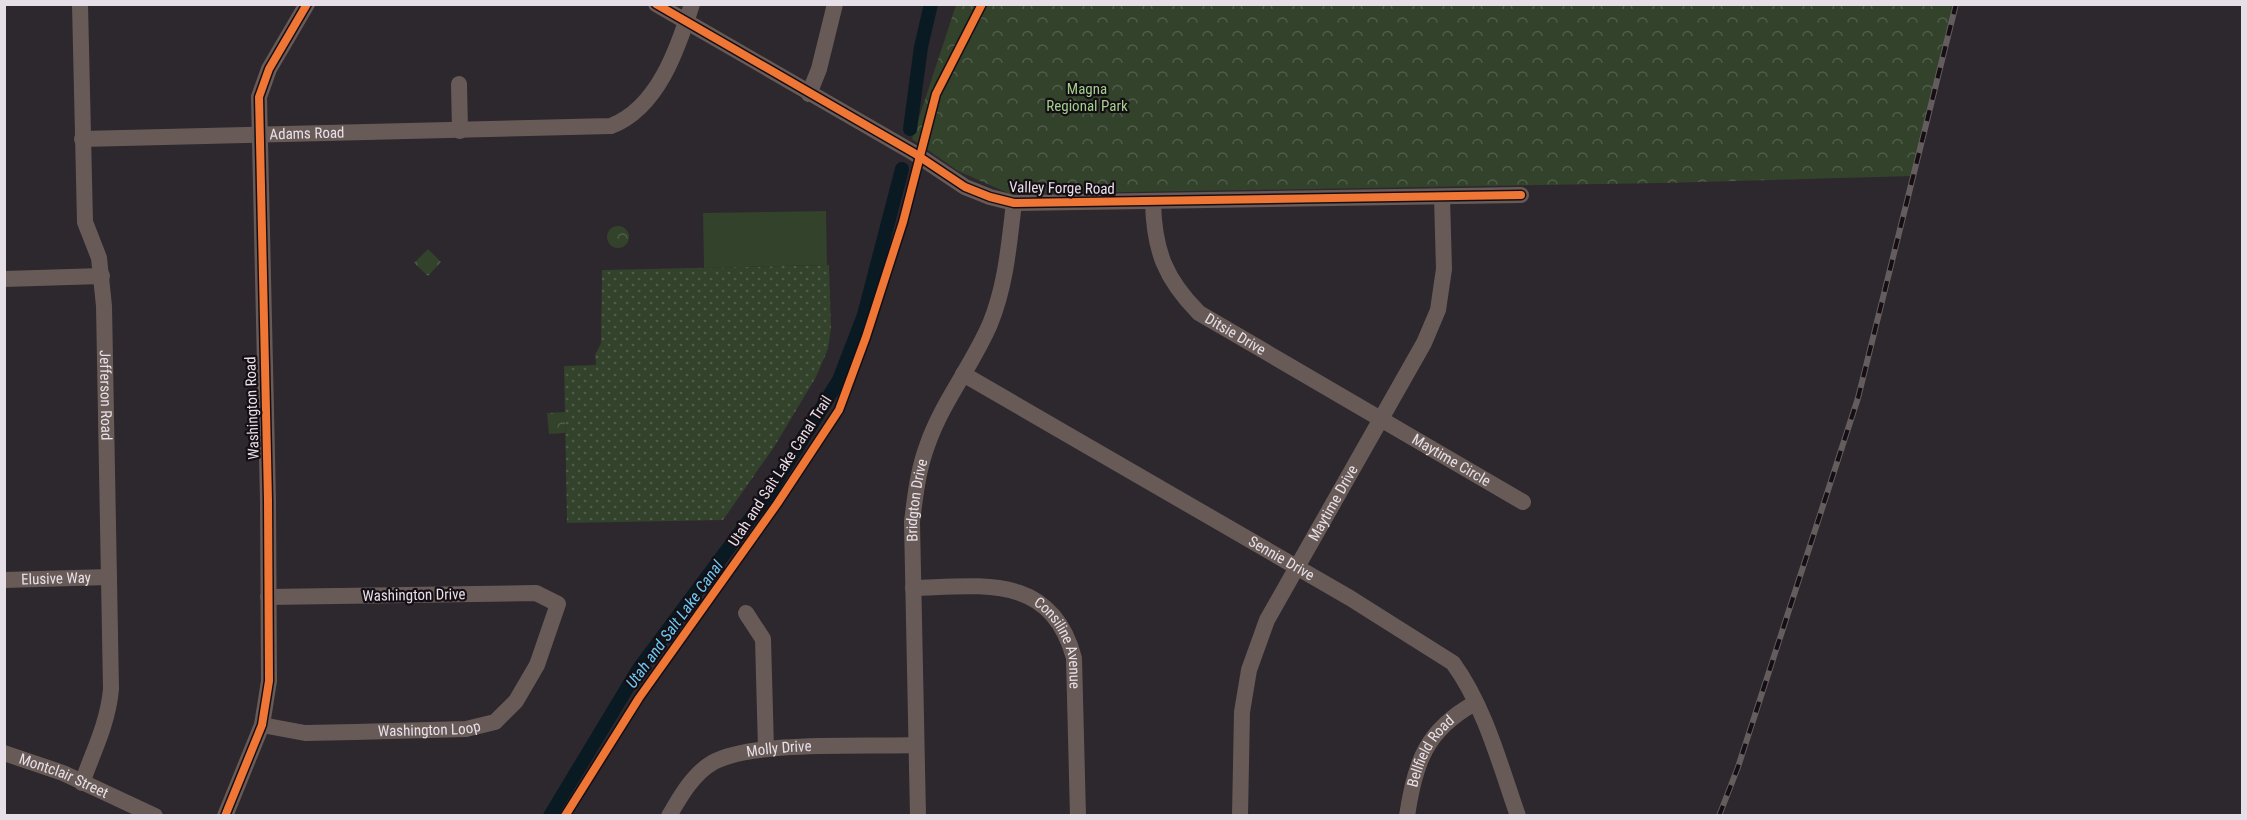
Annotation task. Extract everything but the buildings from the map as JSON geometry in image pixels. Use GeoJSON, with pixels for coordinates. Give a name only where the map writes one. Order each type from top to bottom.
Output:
{"type":"FeatureCollection","features":[{"type":"Feature","properties":{"kind":"street","name":"Jefferson Road"},"geometry":{"type":"LineString","coordinates":[[80,4],[85,222],[99,258],[102,276],[109,577],[109,709],[82,783]]}},
{"type":"Feature","properties":{"kind":"street","name":"Washington Road"},"geometry":{"type":"LineString","coordinates":[[225,816],[262,725],[269,681],[261,85],[308,4]]}},
{"type":"Feature","properties":{"kind":"street","name":"Valley Forge Road"},"geometry":{"type":"LineString","coordinates":[[656,4],[914,153],[965,187],[1014,203],[1521,195]]}},
{"type":"Feature","properties":{"kind":"street","name":"Adams Road"},"geometry":{"type":"LineString","coordinates":[[82,139],[594,127],[622,121],[639,110],[655,88],[678,47],[692,4]]}},
{"type":"Feature","properties":{"kind":"street"},"geometry":{"type":"LineString","coordinates":[[809,94],[819,69],[836,4]]}},
{"type":"Feature","properties":{"kind":"street"},"geometry":{"type":"LineString","coordinates":[[459,84],[460,131]]}},
{"type":"Feature","properties":{"kind":"street","name":"Maytime Drive"},"geometry":{"type":"LineString","coordinates":[[1240,816],[1242,712],[1249,670],[1267,620],[1424,343],[1438,310],[1444,269],[1443,197]]}},
{"type":"Feature","properties":{"kind":"street","name":"Ditsie Drive"},"geometry":{"type":"LineString","coordinates":[[1153,202],[1158,252],[1179,294],[1199,313],[1380,418]]}},
{"type":"Feature","properties":{"kind":"street","name":"Bridgton Drive"},"geometry":{"type":"LineString","coordinates":[[918,816],[912,522],[917,483],[926,446],[942,410],[991,322],[1001,292],[1014,203]]}},
{"type":"Feature","properties":{"kind":"street"},"geometry":{"type":"LineString","coordinates":[[4,279],[102,276]]}},
{"type":"Feature","properties":{"kind":"street","name":"Sennie Drive"},"geometry":{"type":"LineString","coordinates":[[963,374],[1295,567],[1453,663],[1465,679],[1476,703],[1518,816]]}},
{"type":"Feature","properties":{"kind":"street","name":"Maytime Circle"},"geometry":{"type":"LineString","coordinates":[[1380,418],[1523,502]]}},
{"type":"Feature","properties":{"kind":"street","name":"Elusive Way"},"geometry":{"type":"LineString","coordinates":[[4,580],[109,577]]}},
{"type":"Feature","properties":{"kind":"street","name":"Consiline Avenue"},"geometry":{"type":"LineString","coordinates":[[913,588],[993,586],[1012,589],[1038,603],[1060,624],[1070,641],[1074,658],[1078,816]]}},
{"type":"Feature","properties":{"kind":"street","name":"Washington Drive"},"geometry":{"type":"LineString","coordinates":[[268,597],[536,593],[558,604]]}},
{"type":"Feature","properties":{"kind":"street","name":"Washington Loop"},"geometry":{"type":"LineString","coordinates":[[262,725],[305,733],[466,729],[495,722],[516,700],[537,665],[558,604]]}},
{"type":"Feature","properties":{"kind":"street"},"geometry":{"type":"LineString","coordinates":[[746,613],[763,639],[766,749]]}},
{"type":"Feature","properties":{"kind":"street","name":"Bellfield Road"},"geometry":{"type":"LineString","coordinates":[[1407,816],[1418,762],[1432,737],[1452,716],[1476,703]]}},
{"type":"Feature","properties":{"kind":"street","name":"Molly Drive"},"geometry":{"type":"LineString","coordinates":[[669,816],[689,785],[711,764],[726,756],[766,749],[916,745]]}},
{"type":"Feature","properties":{"kind":"street","name":"Montclair Street"},"geometry":{"type":"LineString","coordinates":[[4,753],[63,773],[155,816]]}},
{"type":"Feature","properties":{"kind":"green space","name":"Magna Regional Park"},"geometry":{"type":"Polygon","coordinates":[[[956,5],[1956,5],[1914,176],[1665,183],[1010,194],[958,171],[912,139],[956,5]]]}},
{"type":"Feature","properties":{"kind":"green space"},"geometry":{"type":"Polygon","coordinates":[[[826,211],[827,265],[704,268],[703,213],[826,211]]]}},
{"type":"Feature","properties":{"kind":"green space"},"geometry":{"type":"Polygon","coordinates":[[[618,226],[626,229],[629,237],[626,245],[618,248],[610,245],[607,237],[610,229],[618,226]]]}},
{"type":"Feature","properties":{"kind":"green space"},"geometry":{"type":"Polygon","coordinates":[[[428,249],[441,262],[428,276],[414,263],[428,249]]]}},
{"type":"Feature","properties":{"kind":"green space"},"geometry":{"type":"Polygon","coordinates":[[[829,265],[831,328],[828,349],[816,377],[774,447],[723,520],[567,523],[564,366],[596,365],[595,355],[601,343],[602,270],[829,265]]]}},
{"type":"Feature","properties":{"kind":"green space"},"geometry":{"type":"Polygon","coordinates":[[[565,412],[565,433],[549,434],[547,413],[565,412]]]}},
{"type":"Feature","properties":{"kind":"waterway","name":"Utah and Salt Lake Canal"},"geometry":{"type":"LineString","coordinates":[[910,129],[921,47],[931,4]]}},
{"type":"Feature","properties":{"kind":"waterway","name":"Utah and Salt Lake Canal"},"geometry":{"type":"LineString","coordinates":[[550,816],[638,670],[768,495],[839,380],[864,315],[902,169]]}},
{"type":"Feature","properties":{"kind":"railway"},"geometry":{"type":"LineString","coordinates":[[1719,816],[1738,767],[1858,398],[1956,4]]}},
{"type":"Feature","properties":{"kind":"cycle path"},"geometry":{"type":"LineString","coordinates":[[225,816],[262,725],[269,681],[268,500],[259,97],[269,69],[307,4]]}},
{"type":"Feature","properties":{"kind":"cycle path"},"geometry":{"type":"LineString","coordinates":[[656,4],[914,153],[965,187],[1014,203],[1521,195]]}},
{"type":"Feature","properties":{"kind":"cycle path","name":"Utah and Salt Lake Canal Trail"},"geometry":{"type":"LineString","coordinates":[[565,816],[639,698],[777,504],[839,410],[866,337],[903,222],[936,94],[982,4]]}}]}
